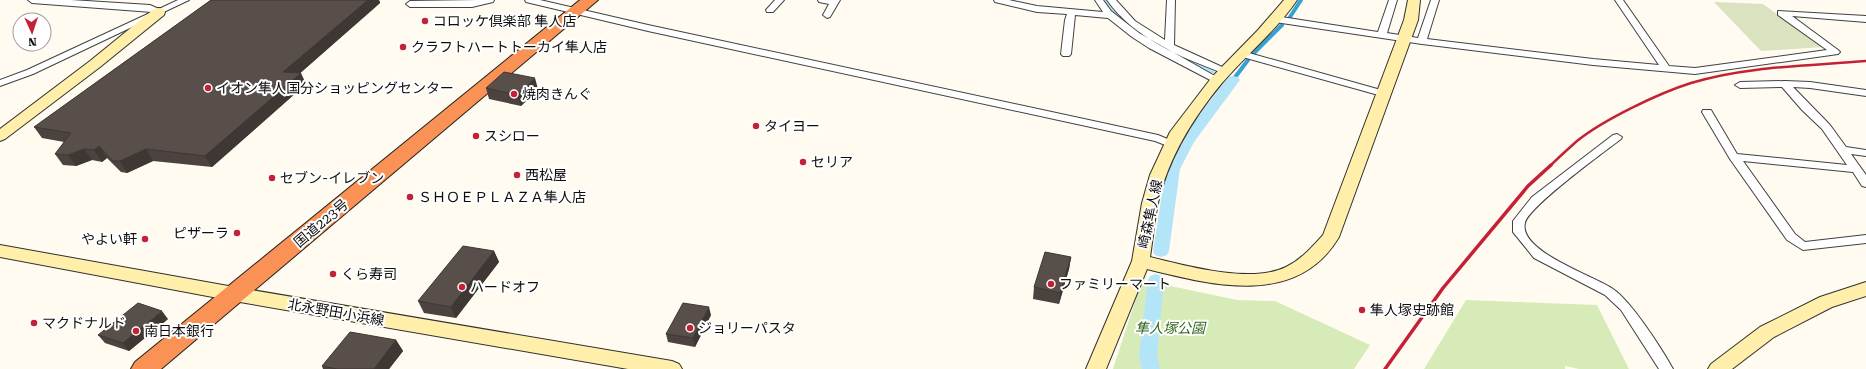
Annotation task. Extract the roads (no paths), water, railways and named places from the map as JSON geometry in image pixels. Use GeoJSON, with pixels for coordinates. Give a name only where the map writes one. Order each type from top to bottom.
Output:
{"type":"FeatureCollection","features":[{"type":"Feature","properties":{"kind":"highway","name":"国道223号"},"geometry":{"type":"LineString","coordinates":[[144,369],[584,6]]}},
{"type":"Feature","properties":{"kind":"main road","name":"崎森隼人線"},"geometry":{"type":"LineString","coordinates":[[1096,369],[1141,261],[1150,203],[1158,175],[1178,132],[1222,75],[1292,0]]}},
{"type":"Feature","properties":{"kind":"main road"},"geometry":{"type":"LineString","coordinates":[[1141,261],[1208,277],[1249,280],[1275,278],[1302,268],[1322,251],[1331,237],[1385,94],[1411,20],[1414,0]]}},
{"type":"Feature","properties":{"kind":"main road"},"geometry":{"type":"LineString","coordinates":[[0,136],[159,12]]}},
{"type":"Feature","properties":{"kind":"main road","name":"北永野田小浜線"},"geometry":{"type":"LineString","coordinates":[[0,251],[234,294],[672,369]]}},
{"type":"Feature","properties":{"kind":"main road"},"geometry":{"type":"LineString","coordinates":[[1718,369],[1767,332],[1826,302],[1866,289]]}},
{"type":"Feature","properties":{"kind":"street"},"geometry":{"type":"LineString","coordinates":[[32,0],[67,1],[150,8],[159,12]]}},
{"type":"Feature","properties":{"kind":"street"},"geometry":{"type":"LineString","coordinates":[[159,12],[176,0]]}},
{"type":"Feature","properties":{"kind":"street"},"geometry":{"type":"LineString","coordinates":[[0,83],[30,72],[185,0]]}},
{"type":"Feature","properties":{"kind":"street"},"geometry":{"type":"LineString","coordinates":[[410,4],[472,4],[490,0]]}},
{"type":"Feature","properties":{"kind":"street"},"geometry":{"type":"LineString","coordinates":[[529,0],[584,6],[1158,138],[1173,144]]}},
{"type":"Feature","properties":{"kind":"street"},"geometry":{"type":"LineString","coordinates":[[770,10],[780,0]]}},
{"type":"Feature","properties":{"kind":"street"},"geometry":{"type":"LineString","coordinates":[[822,0],[835,1],[827,14]]}},
{"type":"Feature","properties":{"kind":"street"},"geometry":{"type":"LineString","coordinates":[[998,0],[1027,7],[1109,15]]}},
{"type":"Feature","properties":{"kind":"street"},"geometry":{"type":"LineString","coordinates":[[1099,0],[1109,15],[1134,35],[1222,75]]}},
{"type":"Feature","properties":{"kind":"street"},"geometry":{"type":"LineString","coordinates":[[1111,0],[1121,14],[1143,30],[1169,46],[1205,63],[1222,75]]}},
{"type":"Feature","properties":{"kind":"street"},"geometry":{"type":"LineString","coordinates":[[1169,46],[1171,0]]}},
{"type":"Feature","properties":{"kind":"street"},"geometry":{"type":"LineString","coordinates":[[1382,34],[1393,0]]}},
{"type":"Feature","properties":{"kind":"street"},"geometry":{"type":"LineString","coordinates":[[1422,41],[1435,0]]}},
{"type":"Feature","properties":{"kind":"street"},"geometry":{"type":"LineString","coordinates":[[1619,0],[1666,68]]}},
{"type":"Feature","properties":{"kind":"street"},"geometry":{"type":"LineString","coordinates":[[1066,54],[1069,20],[1072,12]]}},
{"type":"Feature","properties":{"kind":"street"},"geometry":{"type":"LineString","coordinates":[[1275,19],[1422,41],[1593,62],[1695,71],[1835,52],[1780,13],[1866,18]]}},
{"type":"Feature","properties":{"kind":"street"},"geometry":{"type":"LineString","coordinates":[[1242,54],[1385,94]]}},
{"type":"Feature","properties":{"kind":"street"},"geometry":{"type":"LineString","coordinates":[[1785,84],[1806,108],[1826,127],[1866,183]]}},
{"type":"Feature","properties":{"kind":"street"},"geometry":{"type":"LineString","coordinates":[[1740,85],[1810,85],[1866,93]]}},
{"type":"Feature","properties":{"kind":"street"},"geometry":{"type":"LineString","coordinates":[[1707,112],[1734,157],[1791,237],[1803,246],[1866,239]]}},
{"type":"Feature","properties":{"kind":"street"},"geometry":{"type":"LineString","coordinates":[[1617,137],[1536,200],[1519,221],[1519,232],[1538,255],[1609,292],[1625,307],[1666,369]]}},
{"type":"Feature","properties":{"kind":"street"},"geometry":{"type":"LineString","coordinates":[[1842,150],[1866,153]]}},
{"type":"Feature","properties":{"kind":"street"},"geometry":{"type":"LineString","coordinates":[[1734,157],[1856,169]]}},
{"type":"Feature","properties":{"kind":"waterway"},"geometry":{"type":"LineString","coordinates":[[1104,0],[1115,15],[1145,37],[1209,70]]}},
{"type":"Feature","properties":{"kind":"waterway"},"geometry":{"type":"LineString","coordinates":[[1290,17],[1301,0]]}},
{"type":"Feature","properties":{"kind":"waterway"},"geometry":{"type":"LineString","coordinates":[[1253,54],[1282,25]]}},
{"type":"Feature","properties":{"kind":"waterway"},"geometry":{"type":"LineString","coordinates":[[1233,80],[1248,60]]}},
{"type":"Feature","properties":{"kind":"waterway"},"geometry":{"type":"LineString","coordinates":[[1161,251],[1173,169],[1187,141],[1233,80]]}},
{"type":"Feature","properties":{"kind":"waterway"},"geometry":{"type":"LineString","coordinates":[[1151,369],[1148,356],[1156,280]]}},
{"type":"Feature","properties":{"kind":"railway"},"geometry":{"type":"LineString","coordinates":[[1550,166],[1577,141],[1601,124],[1648,100],[1691,83],[1712,77],[1756,70],[1866,61]]}},
{"type":"Feature","properties":{"kind":"railway"},"geometry":{"type":"LineString","coordinates":[[1385,369],[1443,288],[1528,186],[1551,165]]}},
{"type":"Feature","properties":{"kind":"place","name":"コロッケ倶楽部 隼人店"},"geometry":{"type":"Point","coordinates":[425,21]}},
{"type":"Feature","properties":{"kind":"place","name":"クラフトハートトーカイ隼人店"},"geometry":{"type":"Point","coordinates":[403,47]}},
{"type":"Feature","properties":{"kind":"place","name":"イオン隼人国分ショッピングセンター"},"geometry":{"type":"Point","coordinates":[208,88]}},
{"type":"Feature","properties":{"kind":"place","name":"焼肉きんぐ"},"geometry":{"type":"Point","coordinates":[514,94]}},
{"type":"Feature","properties":{"kind":"place","name":"タイヨー"},"geometry":{"type":"Point","coordinates":[756,126]}},
{"type":"Feature","properties":{"kind":"place","name":"スシロー"},"geometry":{"type":"Point","coordinates":[476,136]}},
{"type":"Feature","properties":{"kind":"place","name":"セリア"},"geometry":{"type":"Point","coordinates":[803,162]}},
{"type":"Feature","properties":{"kind":"place","name":"西松屋"},"geometry":{"type":"Point","coordinates":[517,175]}},
{"type":"Feature","properties":{"kind":"place","name":"セブン-イレブン"},"geometry":{"type":"Point","coordinates":[272,178]}},
{"type":"Feature","properties":{"kind":"place","name":"ＳＨＯＥＰＬＡＺＡ隼人店"},"geometry":{"type":"Point","coordinates":[410,197]}},
{"type":"Feature","properties":{"kind":"place","name":"ピザーラ"},"geometry":{"type":"Point","coordinates":[237,233]}},
{"type":"Feature","properties":{"kind":"place","name":"やよい軒"},"geometry":{"type":"Point","coordinates":[145,239]}},
{"type":"Feature","properties":{"kind":"place","name":"くら寿司"},"geometry":{"type":"Point","coordinates":[333,274]}},
{"type":"Feature","properties":{"kind":"place","name":"ファミリーマート"},"geometry":{"type":"Point","coordinates":[1051,284]}},
{"type":"Feature","properties":{"kind":"place","name":"ハードオフ"},"geometry":{"type":"Point","coordinates":[462,287]}},
{"type":"Feature","properties":{"kind":"place","name":"隼人塚史跡館"},"geometry":{"type":"Point","coordinates":[1362,310]}},
{"type":"Feature","properties":{"kind":"place","name":"マクドナルド"},"geometry":{"type":"Point","coordinates":[34,323]}},
{"type":"Feature","properties":{"kind":"place","name":"ジョリーパスタ"},"geometry":{"type":"Point","coordinates":[690,328]}},
{"type":"Feature","properties":{"kind":"place","name":"南日本銀行"},"geometry":{"type":"Point","coordinates":[136,331]}},
{"type":"Feature","properties":{"kind":"park label","name":"隼人塚公園"},"geometry":{"type":"Point","coordinates":[1170,328]}}]}
